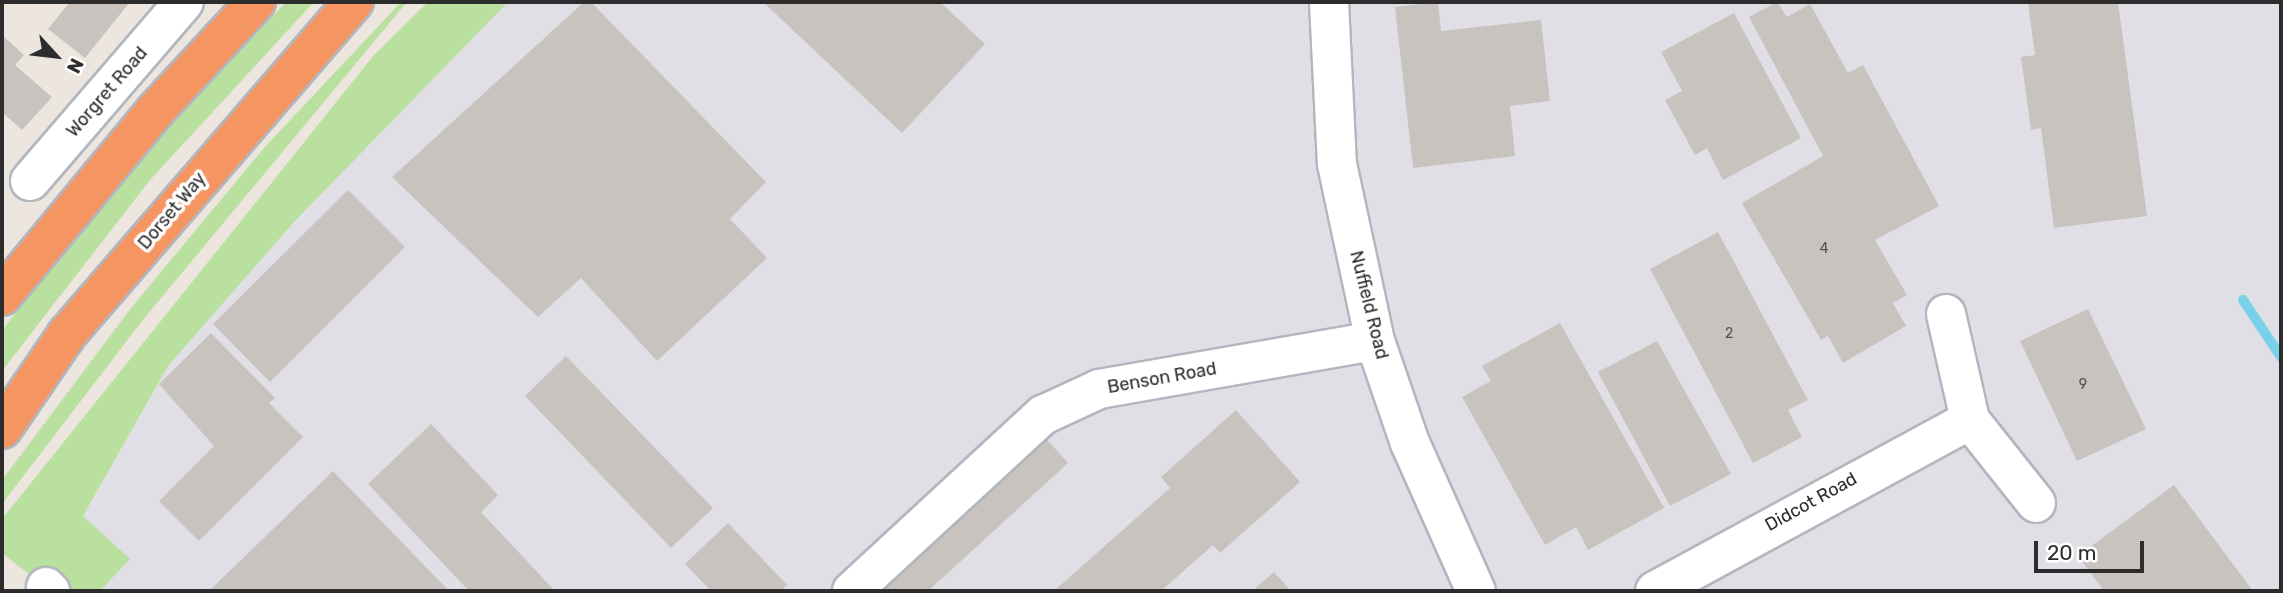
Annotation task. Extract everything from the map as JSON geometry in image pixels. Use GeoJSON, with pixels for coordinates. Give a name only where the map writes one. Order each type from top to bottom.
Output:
{"type":"FeatureCollection","features":[{"type":"Feature","properties":{"kind":"highway"},"geometry":{"type":"LineString","coordinates":[[2,296],[155,111],[256,2]]}},
{"type":"Feature","properties":{"kind":"highway","name":"Dorset Way"},"geometry":{"type":"LineString","coordinates":[[2,429],[67,334],[354,2]]}},
{"type":"Feature","properties":{"kind":"highway"},"geometry":{"type":"LineString","coordinates":[[310,50],[364,2]]}},
{"type":"Feature","properties":{"kind":"street","name":"Worgret Road"},"geometry":{"type":"LineString","coordinates":[[30,181],[184,2]]}},
{"type":"Feature","properties":{"kind":"street","name":"Nuffield Road"},"geometry":{"type":"LineString","coordinates":[[1329,2],[1337,164],[1376,341],[1410,443],[1476,591]]}},
{"type":"Feature","properties":{"kind":"street"},"geometry":{"type":"LineString","coordinates":[[1946,314],[1970,419],[2036,503]]}},
{"type":"Feature","properties":{"kind":"street","name":"Benson Road"},"geometry":{"type":"LineString","coordinates":[[852,591],[1043,415],[1099,389],[1376,341]]}},
{"type":"Feature","properties":{"kind":"street","name":"Didcot Road"},"geometry":{"type":"LineString","coordinates":[[1655,591],[1970,419]]}},
{"type":"Feature","properties":{"kind":"shaded area"},"geometry":{"type":"Polygon","coordinates":[[[508,2],[2281,2],[2281,591],[100,591],[129,559],[83,517],[168,366],[294,222],[508,2]]]}},
{"type":"Feature","properties":{"kind":"green space"},"geometry":{"type":"Polygon","coordinates":[[[286,2],[314,2],[150,180],[2,371],[2,331],[99,200],[286,2]]]}},
{"type":"Feature","properties":{"kind":"green space"},"geometry":{"type":"Polygon","coordinates":[[[401,2],[407,2],[142,321],[2,504],[2,480],[131,308],[264,148],[401,2]]]}},
{"type":"Feature","properties":{"kind":"green space"},"geometry":{"type":"Polygon","coordinates":[[[428,2],[508,2],[294,222],[168,366],[83,516],[130,559],[100,591],[50,591],[2,553],[2,519],[374,55],[428,2]]]}},
{"type":"Feature","properties":{"kind":"building"},"geometry":{"type":"Polygon","coordinates":[[[70,2],[130,2],[85,58],[48,29],[70,2]]]}},
{"type":"Feature","properties":{"kind":"building"},"geometry":{"type":"Polygon","coordinates":[[[584,2],[591,2],[766,182],[730,219],[767,258],[657,361],[581,278],[538,317],[392,177],[584,2]]]}},
{"type":"Feature","properties":{"kind":"building"},"geometry":{"type":"Polygon","coordinates":[[[763,2],[940,2],[985,44],[902,133],[763,2]]]}},
{"type":"Feature","properties":{"kind":"building"},"geometry":{"type":"Polygon","coordinates":[[[1438,2],[1441,31],[1541,20],[1550,101],[1510,106],[1515,156],[1413,168],[1395,7],[1438,2]]]}},
{"type":"Feature","properties":{"kind":"building"},"geometry":{"type":"Polygon","coordinates":[[[1777,2],[1787,17],[1810,4],[1848,73],[1863,65],[1939,206],[1875,240],[1907,295],[1893,303],[1906,326],[1843,363],[1828,336],[1821,340],[1742,203],[1823,156],[1749,17],[1777,2]]]}},
{"type":"Feature","properties":{"kind":"building"},"geometry":{"type":"Polygon","coordinates":[[[2028,2],[2118,2],[2147,216],[2054,228],[2041,128],[2031,130],[2021,57],[2035,55],[2028,2]]]}},
{"type":"Feature","properties":{"kind":"building"},"geometry":{"type":"Polygon","coordinates":[[[1734,13],[1801,138],[1723,180],[1707,148],[1695,155],[1665,100],[1682,91],[1661,52],[1734,13]]]}},
{"type":"Feature","properties":{"kind":"building"},"geometry":{"type":"Polygon","coordinates":[[[2,35],[24,55],[15,65],[52,97],[22,130],[2,112],[2,35]]]}},
{"type":"Feature","properties":{"kind":"building"},"geometry":{"type":"Polygon","coordinates":[[[348,190],[405,247],[270,382],[213,324],[348,190]]]}},
{"type":"Feature","properties":{"kind":"building"},"geometry":{"type":"Polygon","coordinates":[[[1718,232],[1808,400],[1788,410],[1802,437],[1753,463],[1650,269],[1718,232]]]}},
{"type":"Feature","properties":{"kind":"building"},"geometry":{"type":"Polygon","coordinates":[[[2088,309],[2146,429],[2077,461],[2020,341],[2088,309]]]}},
{"type":"Feature","properties":{"kind":"building"},"geometry":{"type":"Polygon","coordinates":[[[1560,323],[1664,508],[1588,550],[1576,527],[1545,545],[1462,397],[1491,381],[1482,366],[1560,323]]]}},
{"type":"Feature","properties":{"kind":"building"},"geometry":{"type":"Polygon","coordinates":[[[211,333],[275,398],[269,403],[303,437],[199,541],[159,501],[214,446],[159,384],[211,333]]]}},
{"type":"Feature","properties":{"kind":"building"},"geometry":{"type":"Polygon","coordinates":[[[1657,341],[1731,474],[1670,506],[1598,372],[1657,341]]]}},
{"type":"Feature","properties":{"kind":"building"},"geometry":{"type":"Polygon","coordinates":[[[566,356],[713,508],[671,548],[525,396],[566,356]]]}},
{"type":"Feature","properties":{"kind":"building"},"geometry":{"type":"Polygon","coordinates":[[[1236,410],[1300,482],[1220,553],[1213,545],[1161,591],[1054,591],[1170,488],[1161,477],[1236,410]]]}},
{"type":"Feature","properties":{"kind":"building"},"geometry":{"type":"Polygon","coordinates":[[[431,424],[498,495],[481,512],[555,591],[469,591],[368,484],[431,424]]]}},
{"type":"Feature","properties":{"kind":"building"},"geometry":{"type":"Polygon","coordinates":[[[1040,432],[1068,463],[928,591],[865,591],[1040,432]]]}},
{"type":"Feature","properties":{"kind":"building"},"geometry":{"type":"Polygon","coordinates":[[[333,471],[449,591],[210,590],[333,471]]]}},
{"type":"Feature","properties":{"kind":"building"},"geometry":{"type":"Polygon","coordinates":[[[2174,485],[2253,591],[2104,591],[2078,556],[2174,485]]]}},
{"type":"Feature","properties":{"kind":"building"},"geometry":{"type":"Polygon","coordinates":[[[728,523],[787,585],[780,591],[711,591],[685,564],[728,523]]]}},
{"type":"Feature","properties":{"kind":"building"},"geometry":{"type":"Polygon","coordinates":[[[1274,572],[1291,591],[1252,591],[1274,572]]]}},
{"type":"Feature","properties":{"kind":"waterway"},"geometry":{"type":"LineString","coordinates":[[2243,300],[2281,357]]}}]}
